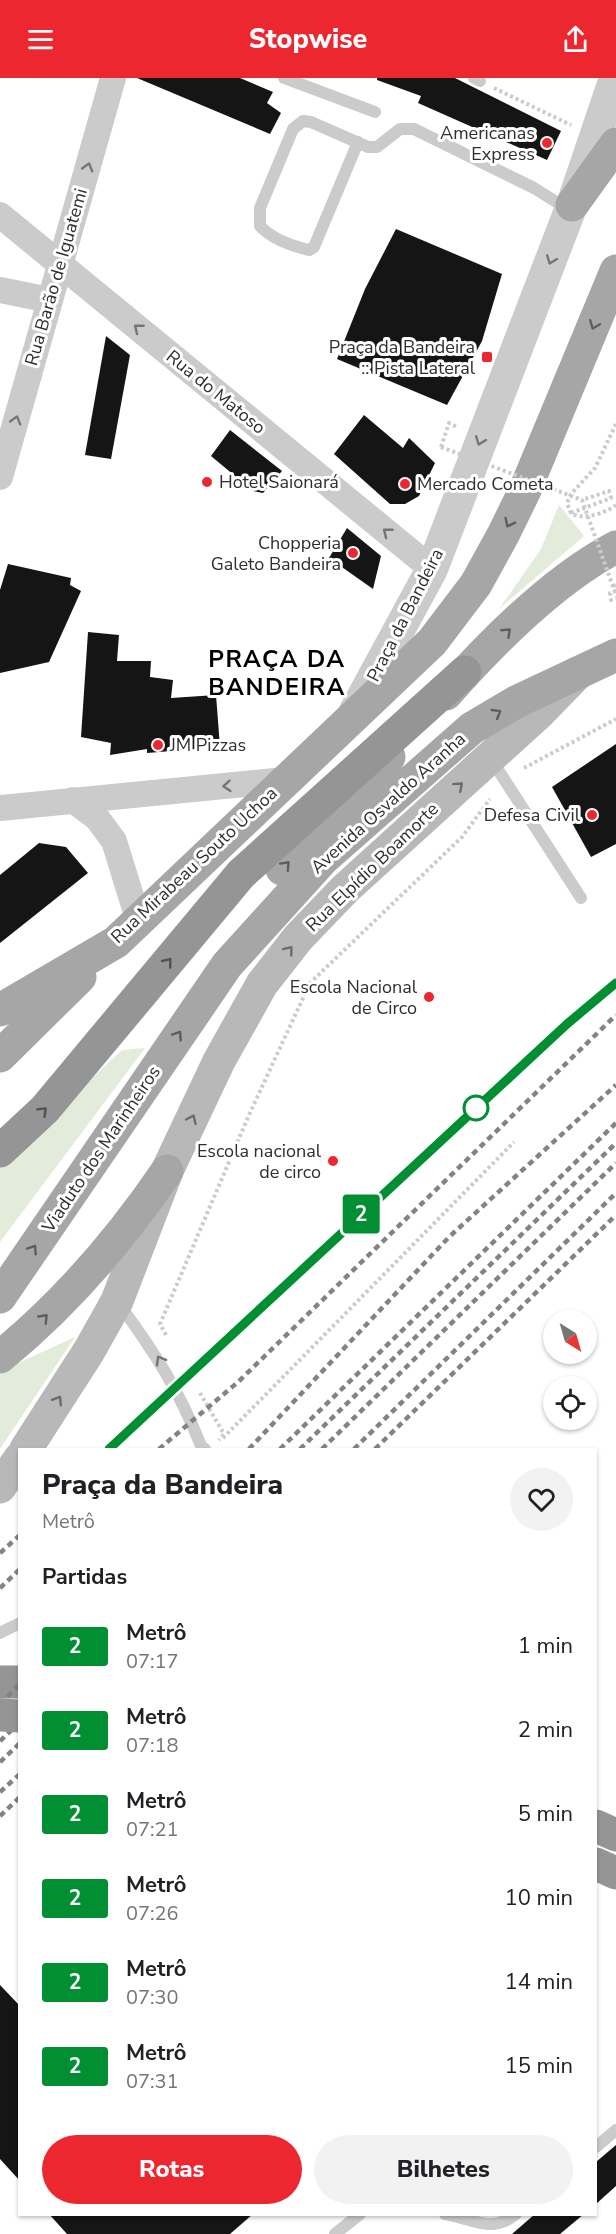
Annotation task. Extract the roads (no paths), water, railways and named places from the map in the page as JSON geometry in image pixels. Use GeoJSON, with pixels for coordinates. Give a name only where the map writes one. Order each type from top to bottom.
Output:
{"type":"FeatureCollection","features":[{"type":"Feature","properties":{"kind":"highway"},"geometry":{"type":"LineString","coordinates":[[0,1151],[45,1109],[242,874],[465,672]]}},
{"type":"Feature","properties":{"kind":"highway"},"geometry":{"type":"LineString","coordinates":[[0,1682],[18,1682]]}},
{"type":"Feature","properties":{"kind":"highway"},"geometry":{"type":"LineString","coordinates":[[0,1715],[18,1716]]}},
{"type":"Feature","properties":{"kind":"highway"},"geometry":{"type":"LineString","coordinates":[[597,1826],[616,1835]]}},
{"type":"Feature","properties":{"kind":"highway"},"geometry":{"type":"LineString","coordinates":[[597,1864],[616,1873]]}},
{"type":"Feature","properties":{"kind":"main road"},"geometry":{"type":"LineString","coordinates":[[571,208],[605,140]]}},
{"type":"Feature","properties":{"kind":"main road","name":"Praça da Bandeira"},"geometry":{"type":"LineString","coordinates":[[347,725],[432,642],[476,584],[525,490],[616,271]]}},
{"type":"Feature","properties":{"kind":"main road"},"geometry":{"type":"LineString","coordinates":[[201,1002],[215,954],[261,891],[366,783],[465,672],[546,597],[606,552]]}},
{"type":"Feature","properties":{"kind":"main road","name":"Avenida Osvaldo Aranha"},"geometry":{"type":"LineString","coordinates":[[201,1002],[227,965],[324,858],[453,743],[516,702],[616,655]]}},
{"type":"Feature","properties":{"kind":"main road","name":"Rua Elpídio Boamorte"},"geometry":{"type":"LineString","coordinates":[[27,1448],[89,1351],[117,1301],[167,1172],[219,1062],[262,984],[298,938],[345,889],[498,768],[582,670]]}},
{"type":"Feature","properties":{"kind":"main road","name":"Rua Mirabeau Souto Uchoa"},"geometry":{"type":"LineString","coordinates":[[0,1010],[127,932],[285,780],[347,725]]}},
{"type":"Feature","properties":{"kind":"main road"},"geometry":{"type":"LineString","coordinates":[[0,1056],[127,932]]}},
{"type":"Feature","properties":{"kind":"main road","name":"Viaduto dos Marinheiros"},"geometry":{"type":"LineString","coordinates":[[0,1297],[201,1002]]}},
{"type":"Feature","properties":{"kind":"main road"},"geometry":{"type":"LineString","coordinates":[[0,1357],[28,1334],[107,1252],[135,1218],[167,1172]]}},
{"type":"Feature","properties":{"kind":"main road"},"geometry":{"type":"LineString","coordinates":[[0,1487],[18,1461]]}},
{"type":"Feature","properties":{"kind":"street","name":"Rua Barão de Iguatemi"},"geometry":{"type":"LineString","coordinates":[[0,477],[113,78]]}},
{"type":"Feature","properties":{"kind":"street"},"geometry":{"type":"LineString","coordinates":[[605,140],[615,78]]}},
{"type":"Feature","properties":{"kind":"street","name":"Praça da Bandeira"},"geometry":{"type":"LineString","coordinates":[[347,725],[432,569],[571,208]]}},
{"type":"Feature","properties":{"kind":"street","name":"Rua do Matoso"},"geometry":{"type":"LineString","coordinates":[[0,215],[432,569]]}},
{"type":"Feature","properties":{"kind":"street"},"geometry":{"type":"LineString","coordinates":[[0,290],[50,300]]}},
{"type":"Feature","properties":{"kind":"street"},"geometry":{"type":"LineString","coordinates":[[0,808],[285,780]]}},
{"type":"Feature","properties":{"kind":"street"},"geometry":{"type":"LineString","coordinates":[[73,800],[97,818],[114,841],[127,932]]}},
{"type":"Feature","properties":{"kind":"lane"},"geometry":{"type":"LineString","coordinates":[[284,78],[375,112]]}},
{"type":"Feature","properties":{"kind":"lane"},"geometry":{"type":"LineString","coordinates":[[358,142],[315,247],[309,250],[300,248],[267,233],[260,226],[260,208],[297,123],[311,122],[358,142],[377,147],[400,129],[414,129],[571,208]]}},
{"type":"Feature","properties":{"kind":"lane"},"geometry":{"type":"LineString","coordinates":[[498,768],[581,898]]}},
{"type":"Feature","properties":{"kind":"lane"},"geometry":{"type":"LineString","coordinates":[[117,1301],[155,1352],[184,1403],[204,1448]]}},
{"type":"Feature","properties":{"kind":"lane"},"geometry":{"type":"LineString","coordinates":[[0,1633],[18,1624]]}},
{"type":"Feature","properties":{"kind":"lane"},"geometry":{"type":"LineString","coordinates":[[597,2146],[616,2130]]}},
{"type":"Feature","properties":{"kind":"lane"},"geometry":{"type":"LineString","coordinates":[[335,2234],[358,2216]]}},
{"type":"Feature","properties":{"kind":"lane"},"geometry":{"type":"LineString","coordinates":[[452,2216],[487,2226],[504,2224],[514,2216]]}},
{"type":"Feature","properties":{"kind":"railway"},"geometry":{"type":"LineString","coordinates":[[110,1448],[567,1024],[616,983]]}},
{"type":"Feature","properties":{"kind":"railway"},"geometry":{"type":"LineString","coordinates":[[160,1448],[238,1382],[616,1015]]}},
{"type":"Feature","properties":{"kind":"railway"},"geometry":{"type":"LineString","coordinates":[[250,1448],[449,1237],[616,1085]]}},
{"type":"Feature","properties":{"kind":"railway"},"geometry":{"type":"LineString","coordinates":[[281,1448],[616,1123]]}},
{"type":"Feature","properties":{"kind":"railway"},"geometry":{"type":"LineString","coordinates":[[301,1448],[616,1143]]}},
{"type":"Feature","properties":{"kind":"railway"},"geometry":{"type":"LineString","coordinates":[[323,1448],[616,1163]]}},
{"type":"Feature","properties":{"kind":"railway"},"geometry":{"type":"LineString","coordinates":[[355,1448],[616,1193]]}},
{"type":"Feature","properties":{"kind":"railway"},"geometry":{"type":"LineString","coordinates":[[376,1448],[616,1215]]}},
{"type":"Feature","properties":{"kind":"railway"},"geometry":{"type":"LineString","coordinates":[[0,1553],[18,1537]]}},
{"type":"Feature","properties":{"kind":"railway"},"geometry":{"type":"LineString","coordinates":[[0,1588],[18,1571]]}},
{"type":"Feature","properties":{"kind":"railway"},"geometry":{"type":"LineString","coordinates":[[0,1704],[18,1686]]}},
{"type":"Feature","properties":{"kind":"railway"},"geometry":{"type":"LineString","coordinates":[[0,1721],[18,1704]]}},
{"type":"Feature","properties":{"kind":"railway"},"geometry":{"type":"LineString","coordinates":[[0,1741],[18,1724]]}},
{"type":"Feature","properties":{"kind":"railway"},"geometry":{"type":"LineString","coordinates":[[0,1762],[18,1745]]}},
{"type":"Feature","properties":{"kind":"railway"},"geometry":{"type":"LineString","coordinates":[[0,1792],[18,1776]]}},
{"type":"Feature","properties":{"kind":"railway"},"geometry":{"type":"LineString","coordinates":[[0,1816],[18,1799]]}},
{"type":"Feature","properties":{"kind":"metro line","name":"2"},"geometry":{"type":"LineString","coordinates":[[110,1448],[567,1024],[616,983]]}},
{"type":"Feature","properties":{"kind":"place","name":"Americanas Express"},"geometry":{"type":"Point","coordinates":[547,143]}},
{"type":"Feature","properties":{"kind":"place","name":"Praça da Bandeira :: Pista Lateral"},"geometry":{"type":"Point","coordinates":[487,357]}},
{"type":"Feature","properties":{"kind":"place","name":"Hotel Saionará"},"geometry":{"type":"Point","coordinates":[207,482]}},
{"type":"Feature","properties":{"kind":"place","name":"Mercado Cometa"},"geometry":{"type":"Point","coordinates":[405,484]}},
{"type":"Feature","properties":{"kind":"place","name":"Chopperia Galeto Bandeira"},"geometry":{"type":"Point","coordinates":[353,553]}},
{"type":"Feature","properties":{"kind":"place","name":"JM Pizzas"},"geometry":{"type":"Point","coordinates":[158,745]}},
{"type":"Feature","properties":{"kind":"place","name":"Defesa Civil"},"geometry":{"type":"Point","coordinates":[592,815]}},
{"type":"Feature","properties":{"kind":"place","name":"Escola Nacional de Circo"},"geometry":{"type":"Point","coordinates":[429,997]}},
{"type":"Feature","properties":{"kind":"place","name":"Escola nacional de circo"},"geometry":{"type":"Point","coordinates":[333,1161]}},
{"type":"Feature","properties":{"kind":"district","name":"PRAÇA DA BANDEIRA"},"geometry":{"type":"Point","coordinates":[277,673]}}]}
